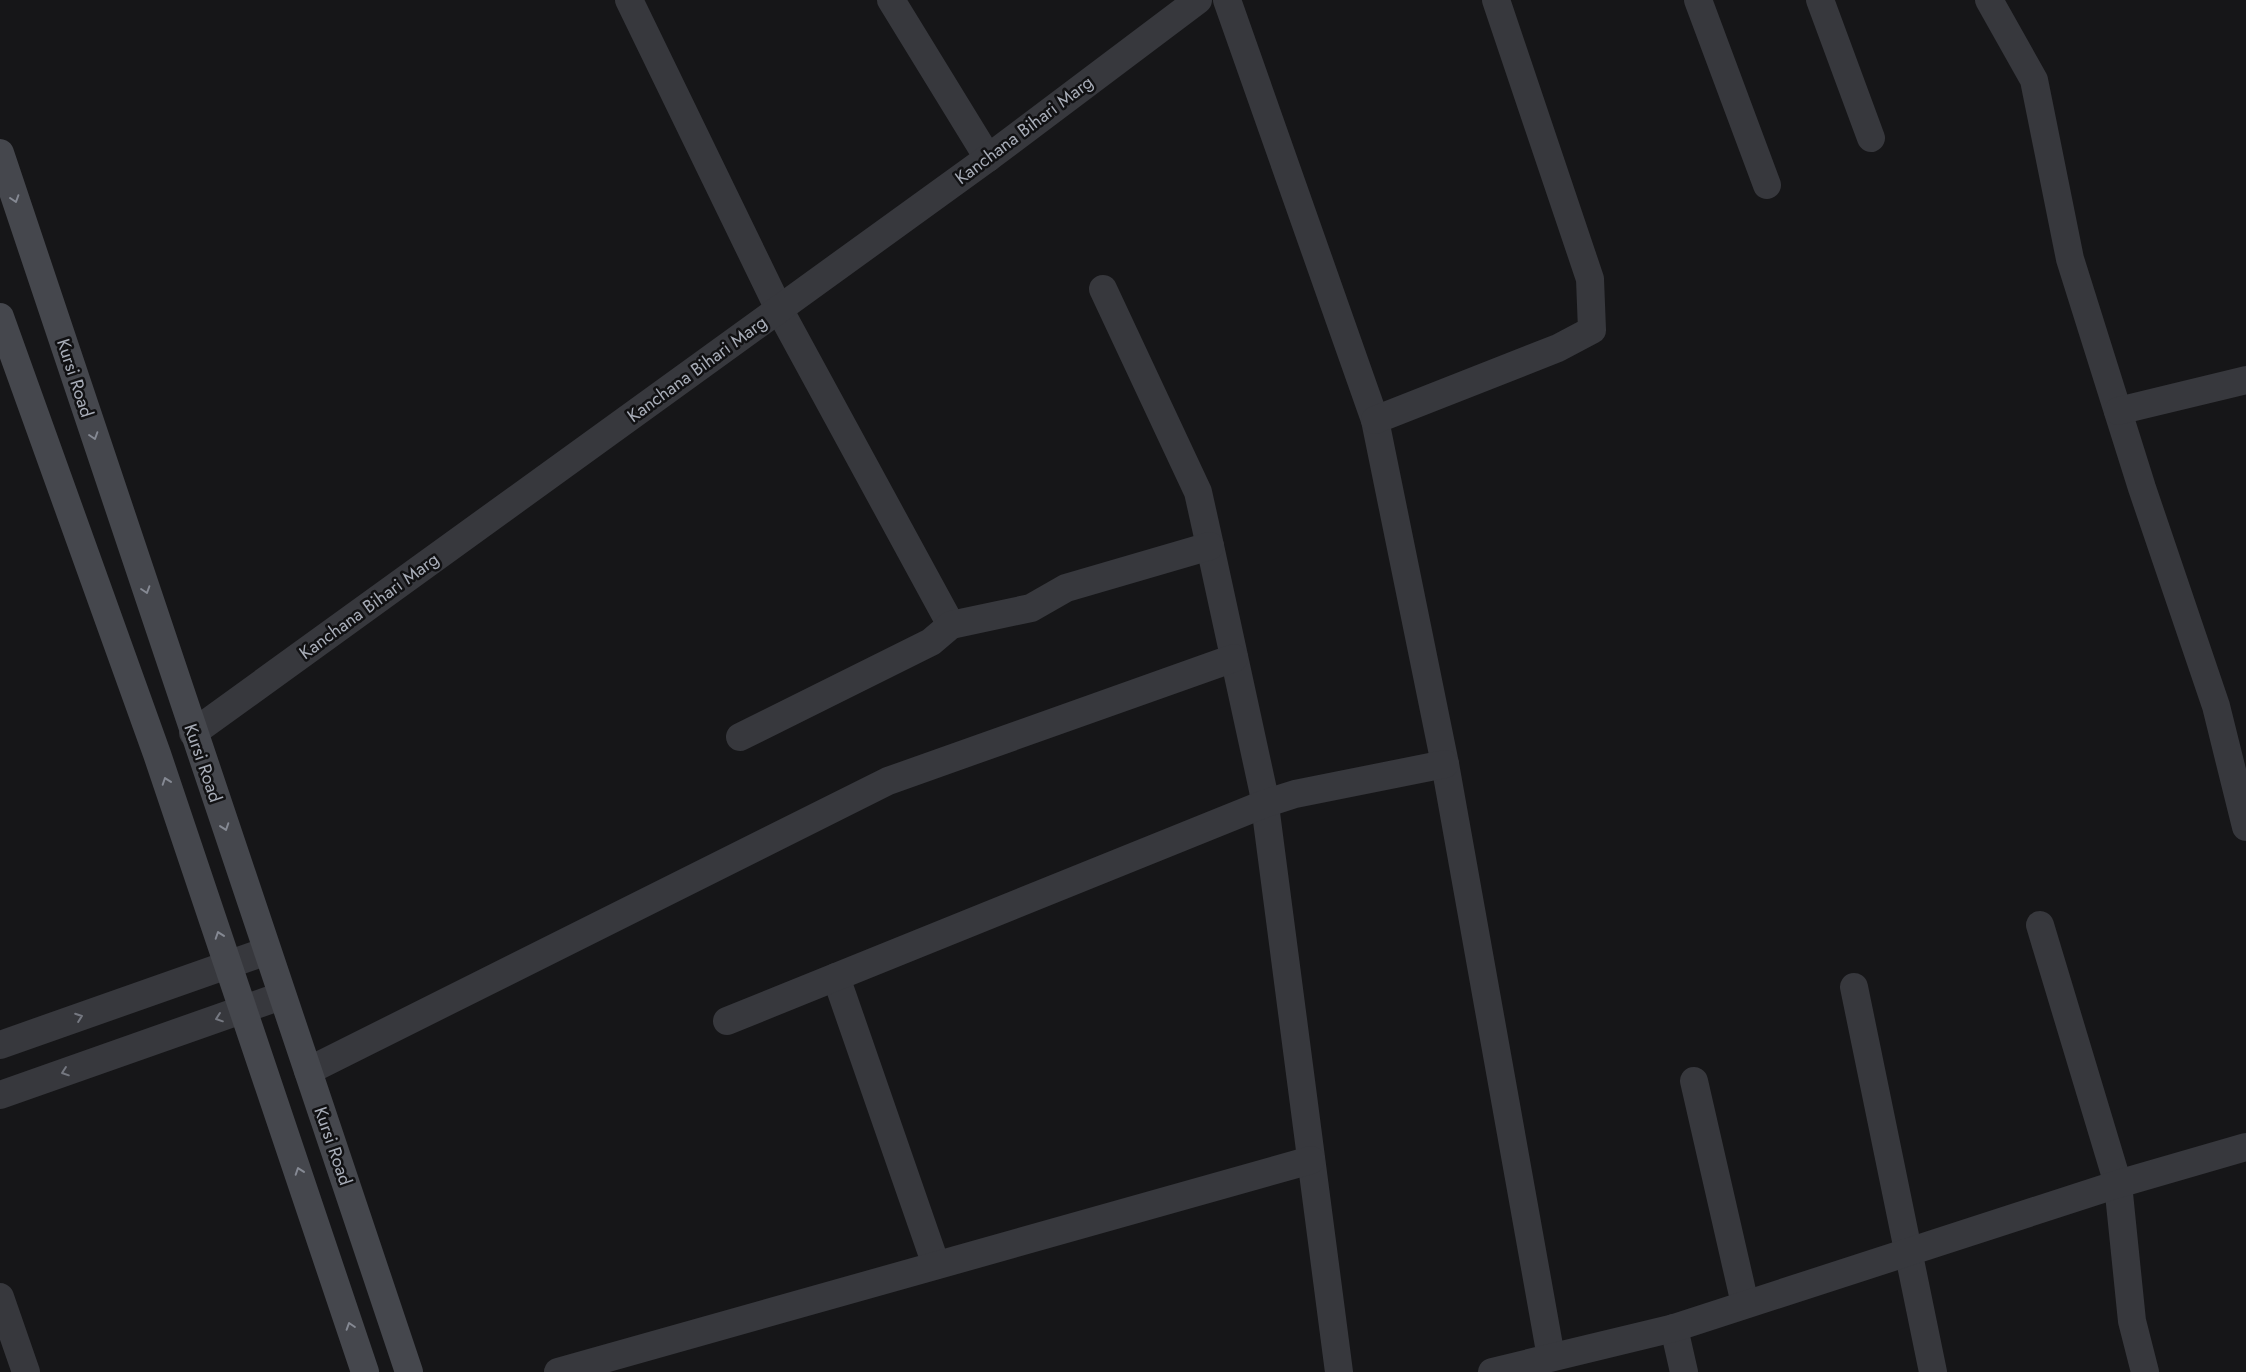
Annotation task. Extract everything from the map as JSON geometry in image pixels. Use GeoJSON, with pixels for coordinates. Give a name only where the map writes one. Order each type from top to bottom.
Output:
{"type":"FeatureCollection","features":[{"type":"Feature","properties":{"kind":"main road","name":"Kursi Road"},"geometry":{"type":"LineString","coordinates":[[0,152],[281,996],[409,1372]]}},
{"type":"Feature","properties":{"kind":"main road"},"geometry":{"type":"LineString","coordinates":[[0,317],[154,744],[365,1372]]}},
{"type":"Feature","properties":{"kind":"street"},"geometry":{"type":"LineString","coordinates":[[629,0],[779,310],[951,625]]}},
{"type":"Feature","properties":{"kind":"street"},"geometry":{"type":"LineString","coordinates":[[891,0],[988,158]]}},
{"type":"Feature","properties":{"kind":"street","name":"Kanchana Bihari Marg"},"geometry":{"type":"LineString","coordinates":[[193,733],[988,158],[1198,0]]}},
{"type":"Feature","properties":{"kind":"street"},"geometry":{"type":"LineString","coordinates":[[1227,0],[1375,420],[1445,764],[1551,1358]]}},
{"type":"Feature","properties":{"kind":"street"},"geometry":{"type":"LineString","coordinates":[[1375,420],[1558,348],[1592,330],[1590,279],[1496,0]]}},
{"type":"Feature","properties":{"kind":"street"},"geometry":{"type":"LineString","coordinates":[[1698,0],[1767,185]]}},
{"type":"Feature","properties":{"kind":"street"},"geometry":{"type":"LineString","coordinates":[[1820,0],[1871,138]]}},
{"type":"Feature","properties":{"kind":"street"},"geometry":{"type":"LineString","coordinates":[[1989,0],[2034,80],[2070,259],[2142,488],[2216,706],[2246,827]]}},
{"type":"Feature","properties":{"kind":"street"},"geometry":{"type":"LineString","coordinates":[[1103,289],[1198,492],[1210,546],[1264,804],[1339,1372]]}},
{"type":"Feature","properties":{"kind":"street"},"geometry":{"type":"LineString","coordinates":[[2118,411],[2246,380]]}},
{"type":"Feature","properties":{"kind":"street"},"geometry":{"type":"LineString","coordinates":[[740,737],[932,642],[951,625],[1030,608],[1066,588],[1210,546]]}},
{"type":"Feature","properties":{"kind":"street"},"geometry":{"type":"LineString","coordinates":[[308,1071],[888,781],[1234,658]]}},
{"type":"Feature","properties":{"kind":"street"},"geometry":{"type":"LineString","coordinates":[[727,1021],[1264,804],[1295,794],[1445,764]]}},
{"type":"Feature","properties":{"kind":"street"},"geometry":{"type":"LineString","coordinates":[[2040,925],[2118,1184],[2132,1321],[2145,1372]]}},
{"type":"Feature","properties":{"kind":"street"},"geometry":{"type":"LineString","coordinates":[[0,1046],[267,951]]}},
{"type":"Feature","properties":{"kind":"street"},"geometry":{"type":"LineString","coordinates":[[836,977],[936,1265]]}},
{"type":"Feature","properties":{"kind":"street"},"geometry":{"type":"LineString","coordinates":[[1854,987],[1933,1372]]}},
{"type":"Feature","properties":{"kind":"street"},"geometry":{"type":"LineString","coordinates":[[0,1095],[281,996]]}},
{"type":"Feature","properties":{"kind":"street"},"geometry":{"type":"LineString","coordinates":[[1694,1081],[1744,1304]]}},
{"type":"Feature","properties":{"kind":"street"},"geometry":{"type":"LineString","coordinates":[[1492,1372],[1674,1328],[2118,1184],[2246,1147]]}},
{"type":"Feature","properties":{"kind":"street"},"geometry":{"type":"LineString","coordinates":[[558,1372],[1311,1160]]}},
{"type":"Feature","properties":{"kind":"street"},"geometry":{"type":"LineString","coordinates":[[0,1297],[26,1372]]}},
{"type":"Feature","properties":{"kind":"street"},"geometry":{"type":"LineString","coordinates":[[1674,1328],[1684,1372]]}}]}
